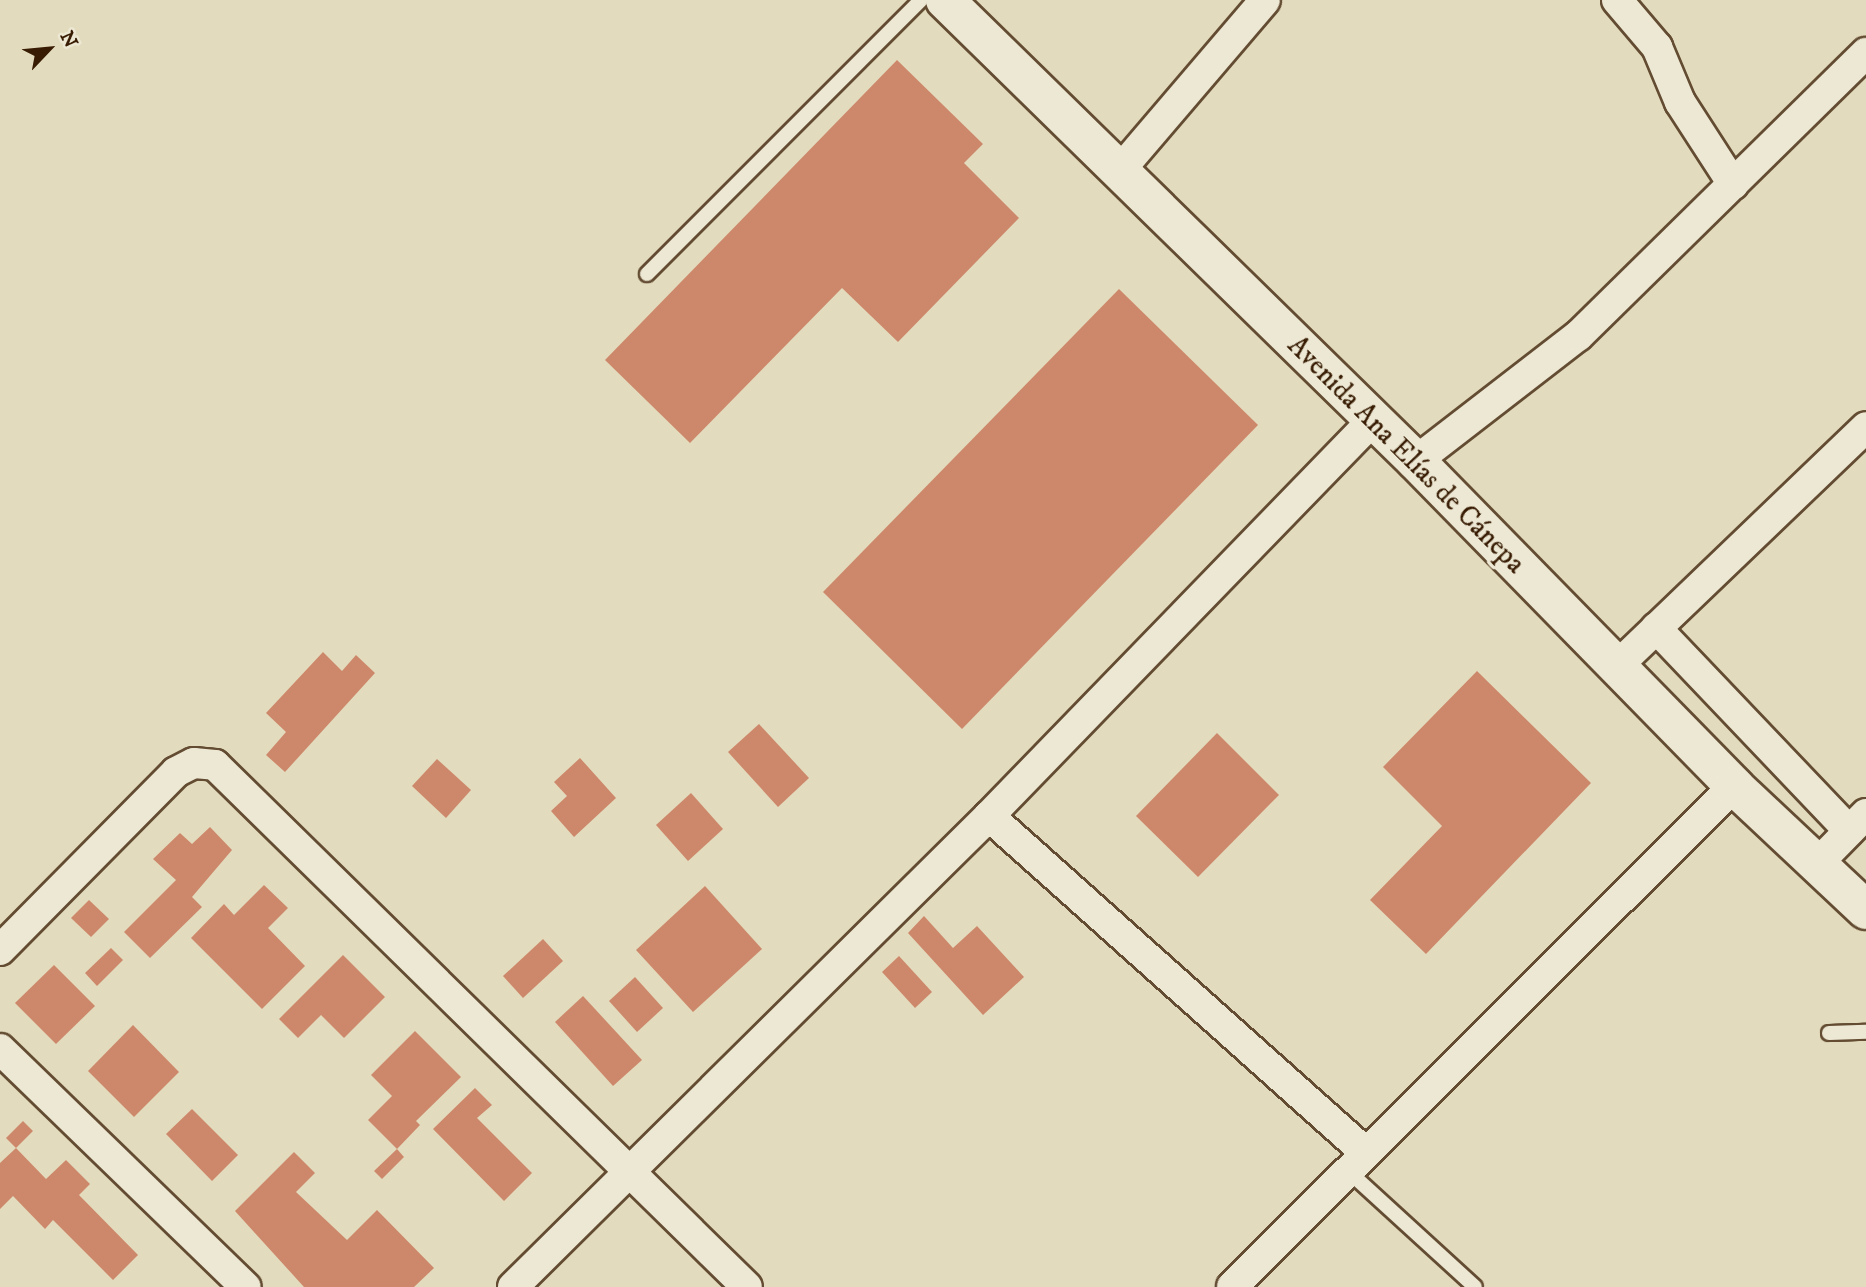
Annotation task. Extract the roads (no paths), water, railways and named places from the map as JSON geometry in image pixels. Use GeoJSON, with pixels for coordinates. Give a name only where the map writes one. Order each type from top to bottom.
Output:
{"type":"FeatureCollection","features":[{"type":"Feature","properties":{"kind":"main road","name":"Avenida Ana Elías de Cánepa"},"geometry":{"type":"LineString","coordinates":[[945,0],[1416,461],[1615,668],[1734,786],[1866,910]]}},
{"type":"Feature","properties":{"kind":"street"},"geometry":{"type":"LineString","coordinates":[[1120,170],[1265,0]]}},
{"type":"Feature","properties":{"kind":"street"},"geometry":{"type":"LineString","coordinates":[[1617,0],[1657,47],[1680,102],[1733,184]]}},
{"type":"Feature","properties":{"kind":"street"},"geometry":{"type":"LineString","coordinates":[[1416,461],[1568,344],[1866,53]]}},
{"type":"Feature","properties":{"kind":"street"},"geometry":{"type":"LineString","coordinates":[[513,1287],[989,816],[1373,421]]}},
{"type":"Feature","properties":{"kind":"street"},"geometry":{"type":"LineString","coordinates":[[1615,668],[1866,426]]}},
{"type":"Feature","properties":{"kind":"street"},"geometry":{"type":"LineString","coordinates":[[1656,628],[1857,823],[1817,864]]}},
{"type":"Feature","properties":{"kind":"street"},"geometry":{"type":"LineString","coordinates":[[0,950],[176,772],[194,763],[215,765],[747,1287]]}},
{"type":"Feature","properties":{"kind":"street"},"geometry":{"type":"LineString","coordinates":[[1232,1287],[1355,1160],[1734,786]]}},
{"type":"Feature","properties":{"kind":"street"},"geometry":{"type":"LineString","coordinates":[[989,816],[1355,1160]]}},
{"type":"Feature","properties":{"kind":"street"},"geometry":{"type":"LineString","coordinates":[[0,1049],[246,1287]]}},
{"type":"Feature","properties":{"kind":"lane"},"geometry":{"type":"LineString","coordinates":[[647,274],[921,0]]}},
{"type":"Feature","properties":{"kind":"lane"},"geometry":{"type":"LineString","coordinates":[[1829,1033],[1866,1032]]}},
{"type":"Feature","properties":{"kind":"lane"},"geometry":{"type":"LineString","coordinates":[[1355,1160],[1475,1287]]}}]}
